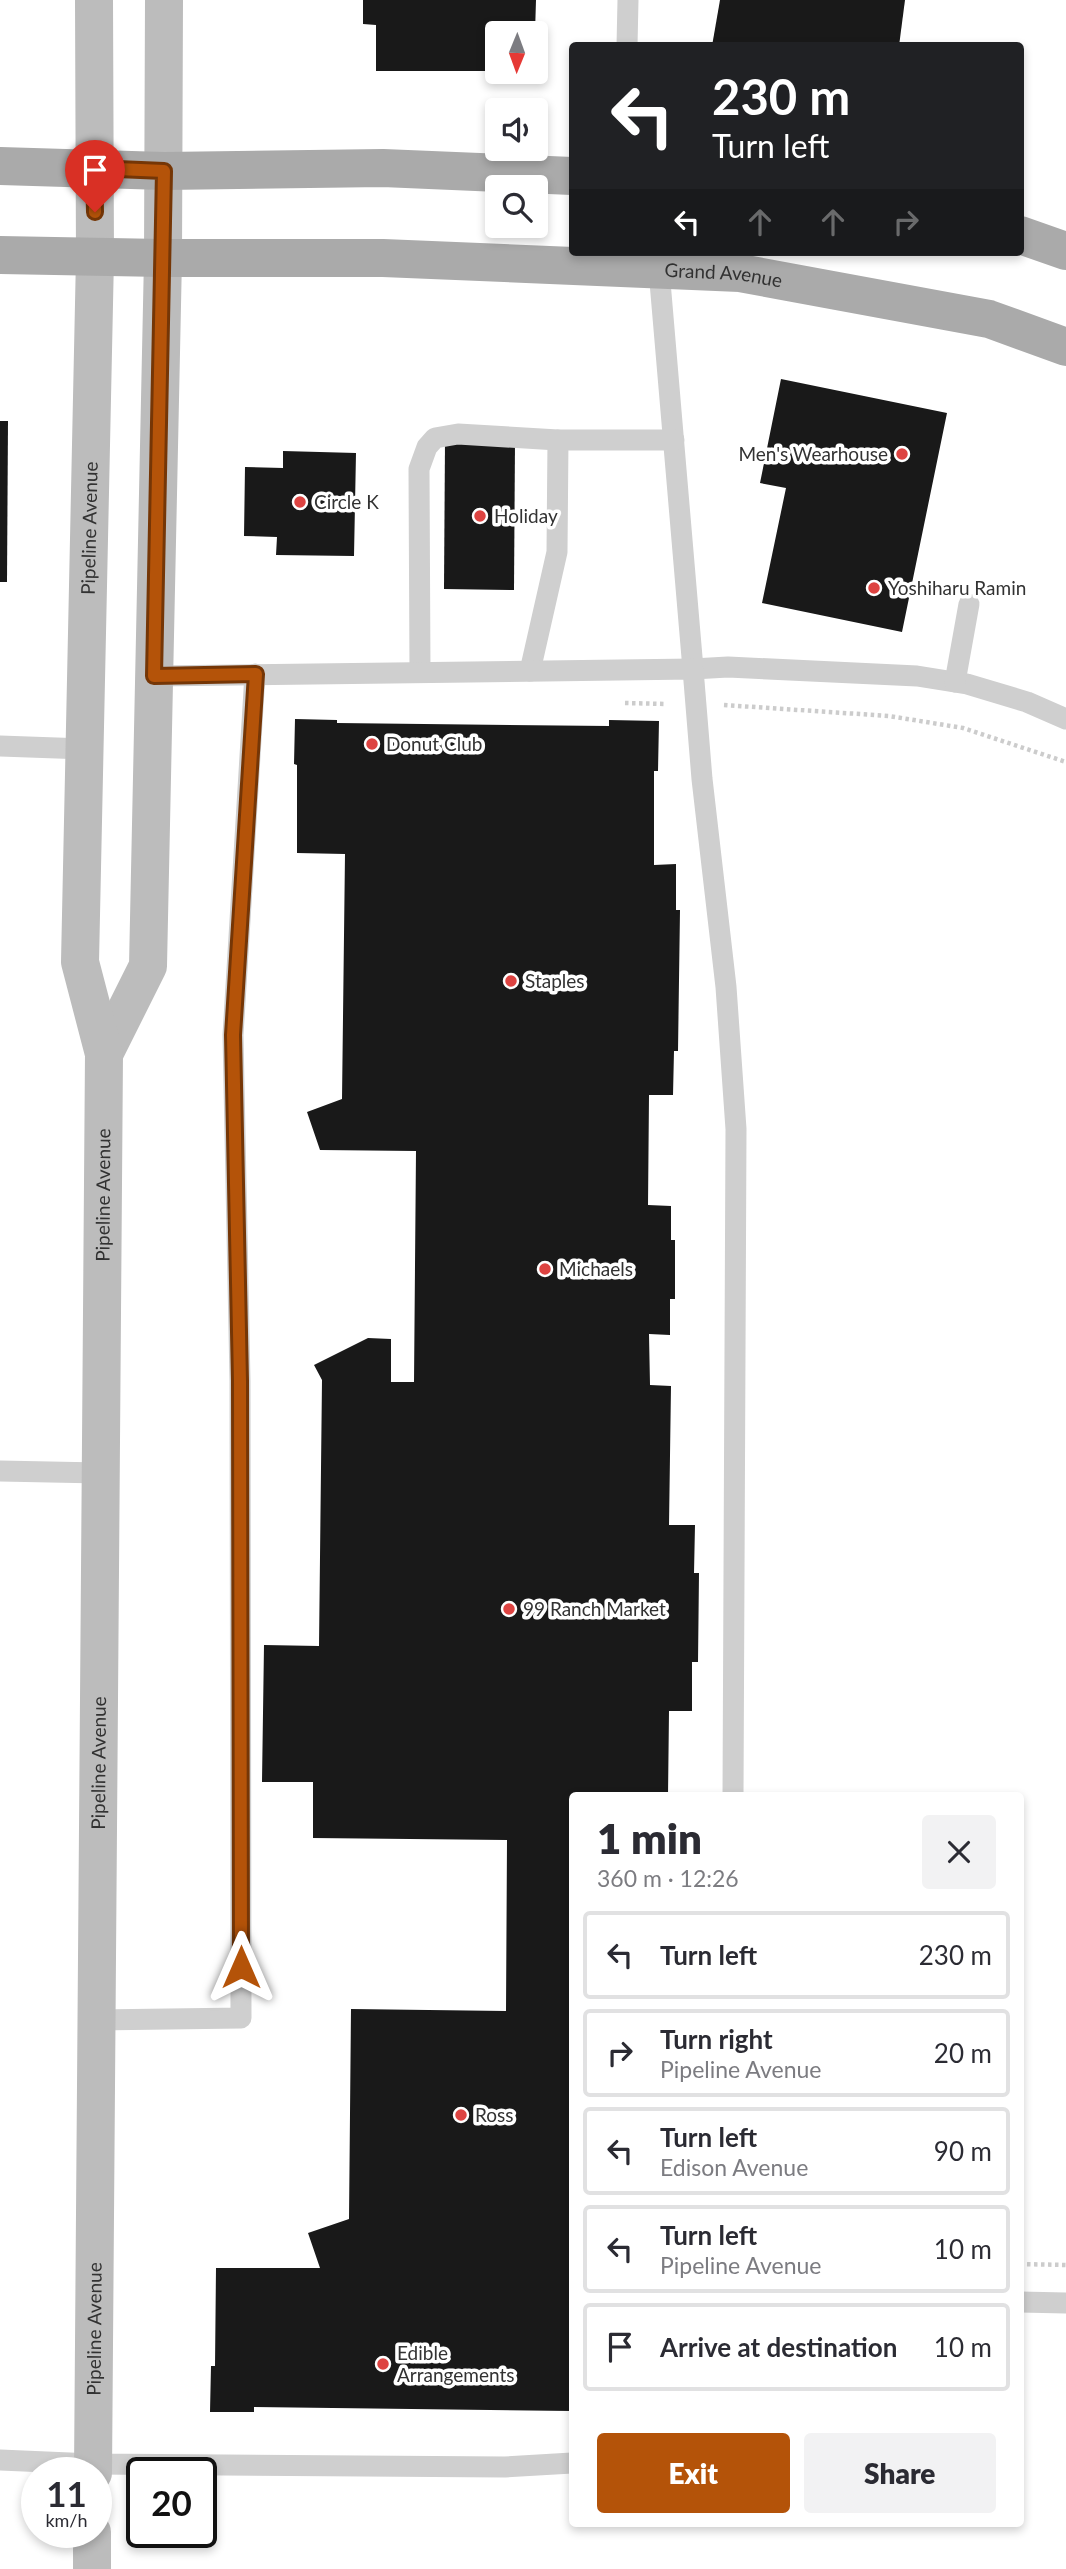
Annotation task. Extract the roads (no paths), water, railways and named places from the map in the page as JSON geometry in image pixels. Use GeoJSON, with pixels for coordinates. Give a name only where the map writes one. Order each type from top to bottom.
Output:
{"type":"FeatureCollection","features":[{"type":"Feature","properties":{"kind":"main road","name":"Pipeline Avenue"},"geometry":{"type":"LineString","coordinates":[[93,2457],[104,1054],[80,962],[95,257],[94,0]]}},
{"type":"Feature","properties":{"kind":"main road","name":"Pipeline Avenue"},"geometry":{"type":"LineString","coordinates":[[104,1054],[148,966],[163,258],[164,0]]}},
{"type":"Feature","properties":{"kind":"main road"},"geometry":{"type":"LineString","coordinates":[[0,166],[164,171],[383,168],[569,176]]}},
{"type":"Feature","properties":{"kind":"main road"},"geometry":{"type":"LineString","coordinates":[[1024,235],[1066,251]]}},
{"type":"Feature","properties":{"kind":"main road","name":"Grand Avenue"},"geometry":{"type":"LineString","coordinates":[[0,255],[383,258],[740,273],[989,319],[1066,348]]}},
{"type":"Feature","properties":{"kind":"main road"},"geometry":{"type":"LineString","coordinates":[[92,2548],[92,2569]]}},
{"type":"Feature","properties":{"kind":"lane"},"geometry":{"type":"LineString","coordinates":[[627,42],[628,0]]}},
{"type":"Feature","properties":{"kind":"lane"},"geometry":{"type":"LineString","coordinates":[[659,270],[696,704],[726,987],[736,1129],[733,1792]]}},
{"type":"Feature","properties":{"kind":"lane"},"geometry":{"type":"LineString","coordinates":[[420,672],[418,469],[427,447],[435,438],[458,434],[558,440],[674,440]]}},
{"type":"Feature","properties":{"kind":"lane"},"geometry":{"type":"LineString","coordinates":[[530,671],[557,552],[558,440]]}},
{"type":"Feature","properties":{"kind":"lane"},"geometry":{"type":"LineString","coordinates":[[955,682],[969,604]]}},
{"type":"Feature","properties":{"kind":"lane"},"geometry":{"type":"LineString","coordinates":[[154,676],[728,667],[917,677],[955,682],[1027,702],[1066,719]]}},
{"type":"Feature","properties":{"kind":"lane"},"geometry":{"type":"LineString","coordinates":[[96,2020],[241,2018],[240,1381],[233,1035],[256,674]]}},
{"type":"Feature","properties":{"kind":"lane"},"geometry":{"type":"LineString","coordinates":[[0,747],[85,750]]}},
{"type":"Feature","properties":{"kind":"lane"},"geometry":{"type":"LineString","coordinates":[[0,1471],[100,1473]]}},
{"type":"Feature","properties":{"kind":"lane"},"geometry":{"type":"LineString","coordinates":[[1024,2302],[1066,2303]]}},
{"type":"Feature","properties":{"kind":"lane"},"geometry":{"type":"LineString","coordinates":[[0,2460],[21,2462]]}},
{"type":"Feature","properties":{"kind":"lane"},"geometry":{"type":"LineString","coordinates":[[112,2469],[569,2463]]}},
{"type":"Feature","properties":{"kind":"place","name":"Men's Wearhouse"},"geometry":{"type":"Point","coordinates":[902,454]}},
{"type":"Feature","properties":{"kind":"place","name":"Circle K"},"geometry":{"type":"Point","coordinates":[300,502]}},
{"type":"Feature","properties":{"kind":"place","name":"Holiday"},"geometry":{"type":"Point","coordinates":[480,516]}},
{"type":"Feature","properties":{"kind":"place","name":"Yoshiharu Ramin"},"geometry":{"type":"Point","coordinates":[874,588]}},
{"type":"Feature","properties":{"kind":"place","name":"Donut Club"},"geometry":{"type":"Point","coordinates":[372,744]}},
{"type":"Feature","properties":{"kind":"place","name":"Staples"},"geometry":{"type":"Point","coordinates":[511,981]}},
{"type":"Feature","properties":{"kind":"place","name":"Michaels"},"geometry":{"type":"Point","coordinates":[545,1269]}},
{"type":"Feature","properties":{"kind":"place","name":"99 Ranch Market"},"geometry":{"type":"Point","coordinates":[509,1609]}},
{"type":"Feature","properties":{"kind":"place","name":"Ross"},"geometry":{"type":"Point","coordinates":[461,2115]}},
{"type":"Feature","properties":{"kind":"place","name":"Edible Arrangements"},"geometry":{"type":"Point","coordinates":[383,2364]}}]}
